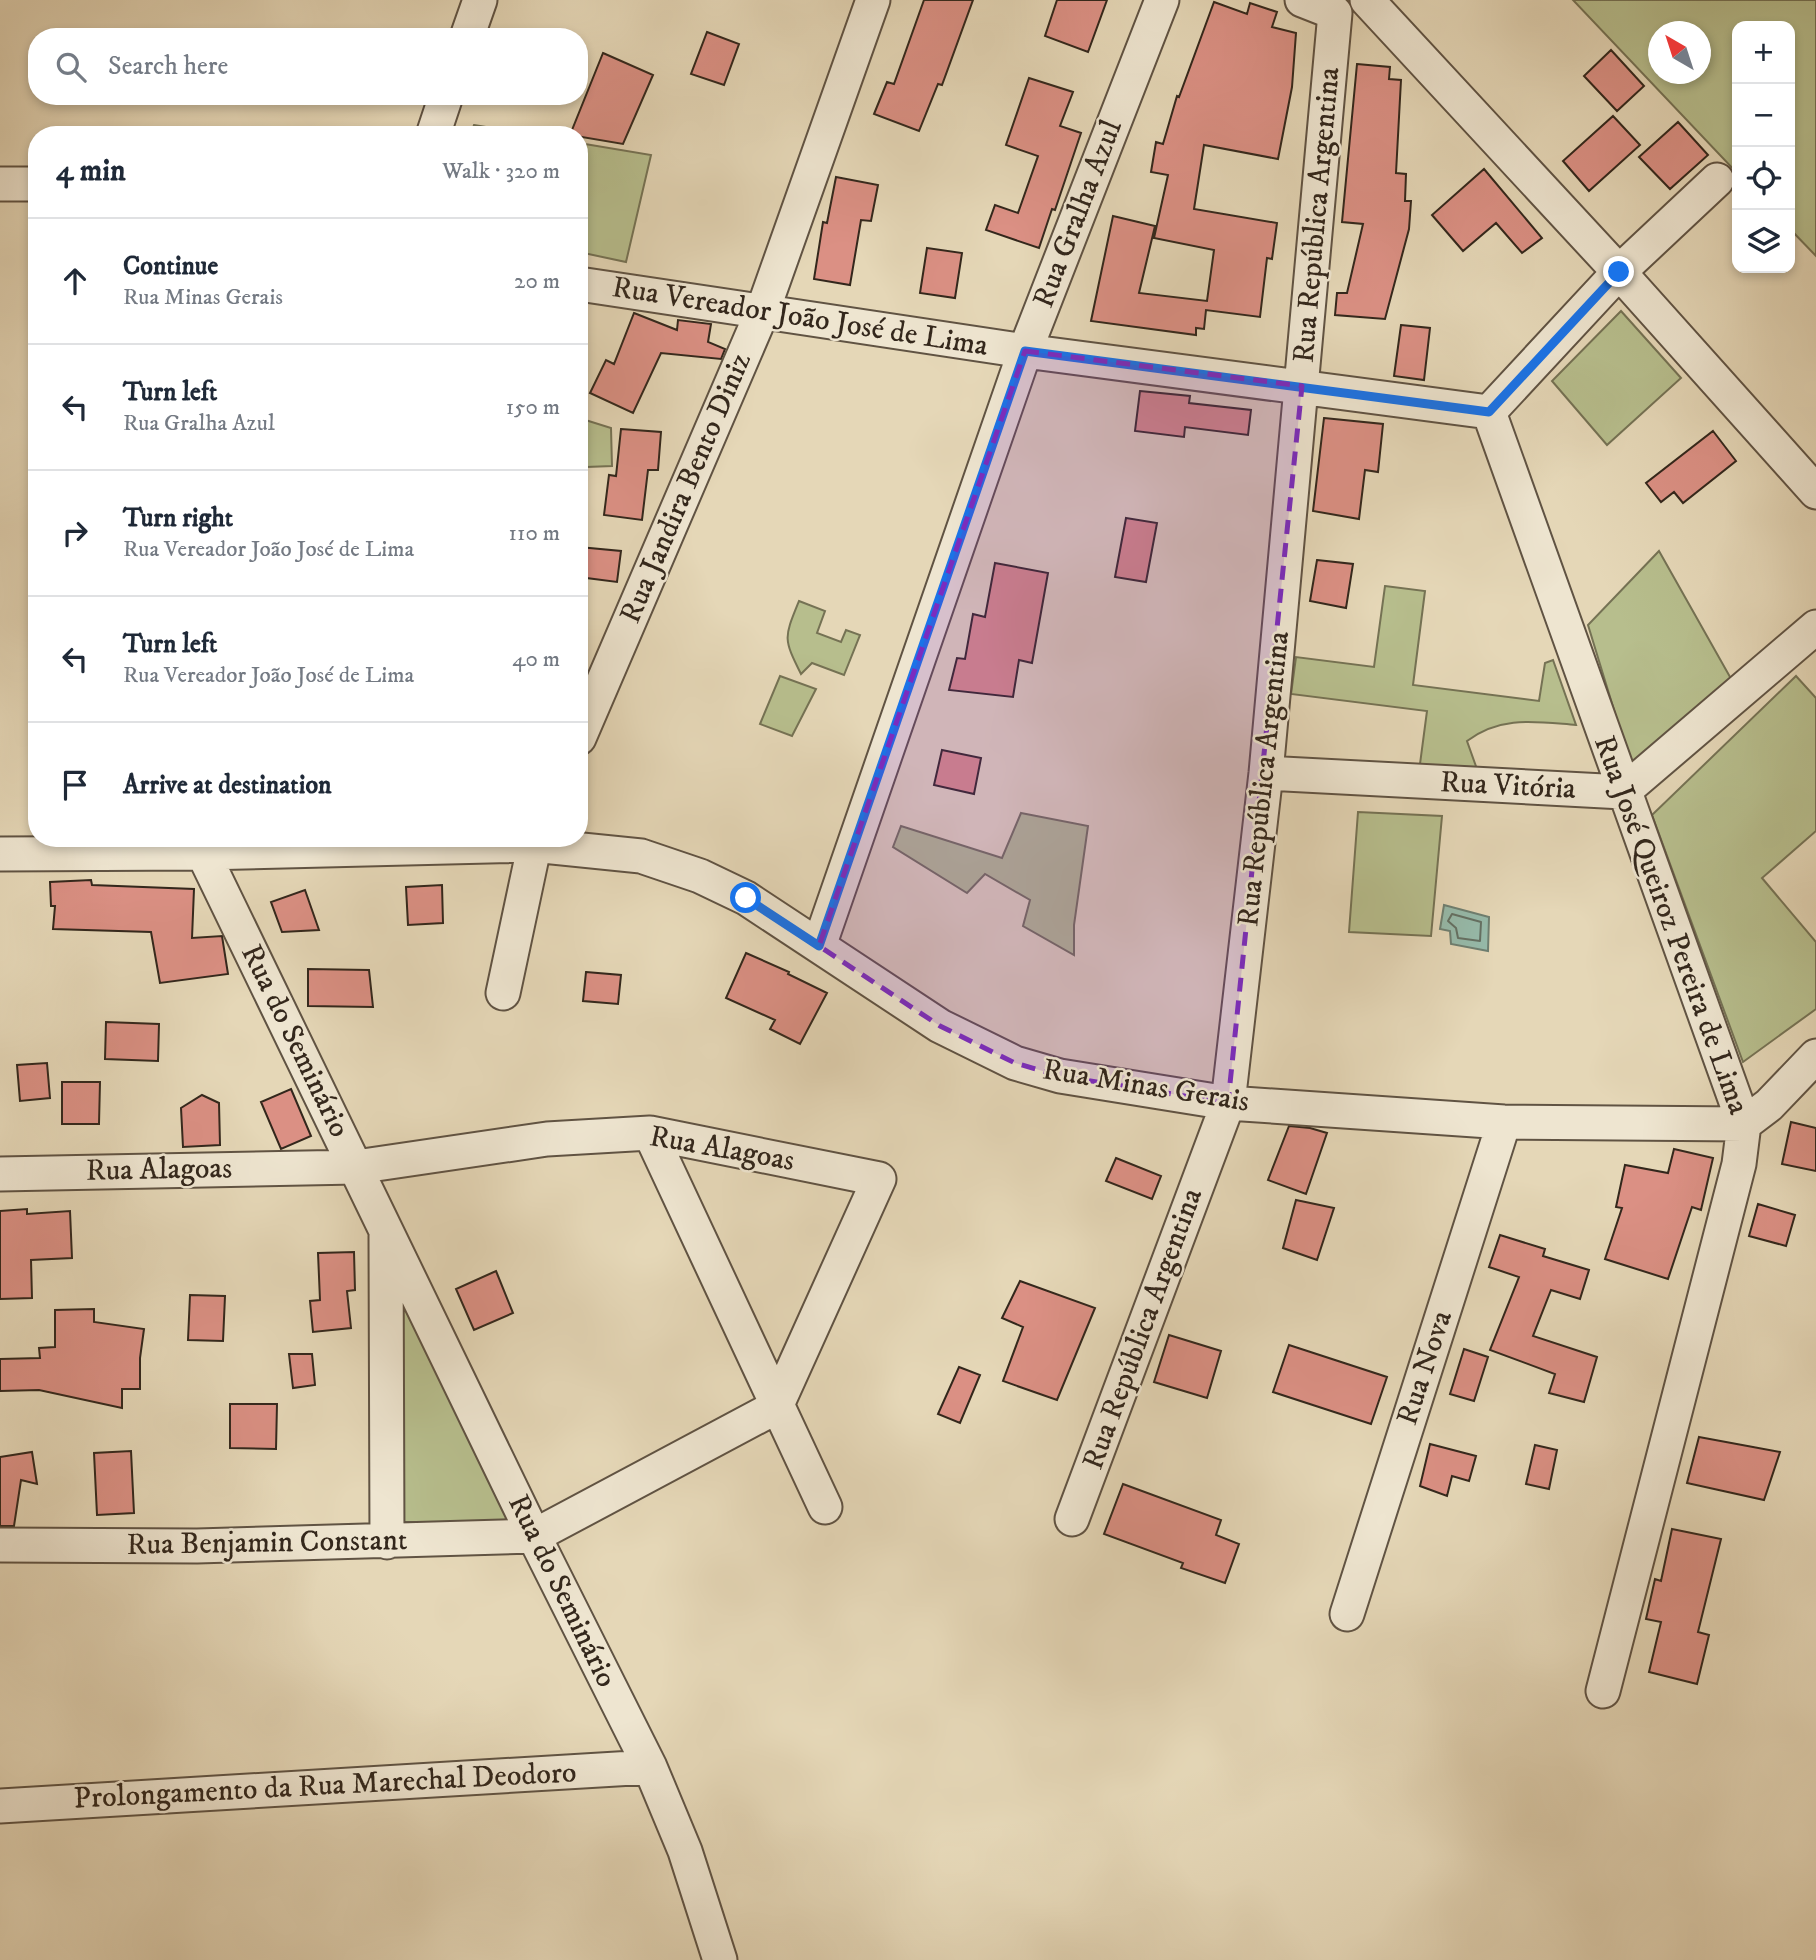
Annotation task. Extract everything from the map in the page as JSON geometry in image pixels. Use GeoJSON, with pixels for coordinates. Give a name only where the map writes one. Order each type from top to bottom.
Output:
{"type":"FeatureCollection","features":[{"type":"Feature","properties":{"kind":"street"},"geometry":{"type":"LineString","coordinates":[[470,28],[480,0]]}},
{"type":"Feature","properties":{"kind":"street","name":"Rua Jandira Bento Diniz"},"geometry":{"type":"LineString","coordinates":[[588,717],[763,310],[873,0]]}},
{"type":"Feature","properties":{"kind":"street","name":"Rua Gralha Azul"},"geometry":{"type":"LineString","coordinates":[[819,946],[1025,351],[1162,0]]}},
{"type":"Feature","properties":{"kind":"street"},"geometry":{"type":"LineString","coordinates":[[1302,0],[1340,6]]}},
{"type":"Feature","properties":{"kind":"street"},"geometry":{"type":"LineString","coordinates":[[1367,0],[1619,272],[1816,492]]}},
{"type":"Feature","properties":{"kind":"street","name":"Rua República Argentina"},"geometry":{"type":"LineString","coordinates":[[1072,1519],[1228,1103],[1266,773],[1340,6]]}},
{"type":"Feature","properties":{"kind":"street"},"geometry":{"type":"LineString","coordinates":[[436,126],[443,105]]}},
{"type":"Feature","properties":{"kind":"street"},"geometry":{"type":"LineString","coordinates":[[1489,412],[1619,272],[1717,180]]}},
{"type":"Feature","properties":{"kind":"street"},"geometry":{"type":"LineString","coordinates":[[0,184],[28,184]]}},
{"type":"Feature","properties":{"kind":"street","name":"Rua Vereador João José de Lima"},"geometry":{"type":"LineString","coordinates":[[588,285],[1025,351],[1489,412]]}},
{"type":"Feature","properties":{"kind":"street","name":"Rua José Queiroz Pereira de Lima"},"geometry":{"type":"LineString","coordinates":[[1489,412],[1744,1124],[1739,1164],[1603,1691]]}},
{"type":"Feature","properties":{"kind":"street"},"geometry":{"type":"LineString","coordinates":[[1623,792],[1816,627]]}},
{"type":"Feature","properties":{"kind":"street","name":"Rua Vitória"},"geometry":{"type":"LineString","coordinates":[[1266,773],[1623,792]]}},
{"type":"Feature","properties":{"kind":"street","name":"Rua Minas Gerais"},"geometry":{"type":"LineString","coordinates":[[0,854],[159,847]]}},
{"type":"Feature","properties":{"kind":"street","name":"Rua do Seminário"},"geometry":{"type":"LineString","coordinates":[[206,847],[386,1230],[534,1536],[650,1767],[685,1851],[720,1960]]}},
{"type":"Feature","properties":{"kind":"street"},"geometry":{"type":"LineString","coordinates":[[503,993],[534,847]]}},
{"type":"Feature","properties":{"kind":"street","name":"Rua Minas Gerais"},"geometry":{"type":"LineString","coordinates":[[573,847],[641,856],[700,876],[746,898],[940,1026],[1015,1063],[1060,1076],[1228,1103],[1504,1122],[1744,1124]]}},
{"type":"Feature","properties":{"kind":"street"},"geometry":{"type":"LineString","coordinates":[[1744,1124],[1769,1105],[1816,1056]]}},
{"type":"Feature","properties":{"kind":"street","name":"Rua Nova"},"geometry":{"type":"LineString","coordinates":[[1347,1614],[1504,1122]]}},
{"type":"Feature","properties":{"kind":"street"},"geometry":{"type":"LineString","coordinates":[[650,1133],[825,1507]]}},
{"type":"Feature","properties":{"kind":"street","name":"Rua Alagoas"},"geometry":{"type":"LineString","coordinates":[[0,1174],[356,1167],[547,1139],[650,1133],[879,1179],[776,1407]]}},
{"type":"Feature","properties":{"kind":"street","name":"Rua do Seminário"},"geometry":{"type":"LineString","coordinates":[[386,1230],[384,1289],[387,1542]]}},
{"type":"Feature","properties":{"kind":"street"},"geometry":{"type":"LineString","coordinates":[[534,1536],[776,1407]]}},
{"type":"Feature","properties":{"kind":"street","name":"Rua Benjamin Constant"},"geometry":{"type":"LineString","coordinates":[[0,1545],[197,1546],[534,1536]]}},
{"type":"Feature","properties":{"kind":"street","name":"Prolongamento da Rua Marechal Deodoro"},"geometry":{"type":"LineString","coordinates":[[0,1806],[650,1767]]}},
{"type":"Feature","properties":{"kind":"highlighted area"},"geometry":{"type":"Polygon","coordinates":[[[1025,351],[1302,386],[1228,1103],[1060,1076],[1015,1063],[940,1026],[819,946],[1025,351]]]}},
{"type":"Feature","properties":{"kind":"shaded area"},"geometry":{"type":"Polygon","coordinates":[[[1573,0],[1816,0],[1816,256],[1795,234],[1795,21],[1732,21],[1732,168],[1653,84],[1711,84],[1711,21],[1648,21],[1648,79],[1573,0]]]}},
{"type":"Feature","properties":{"kind":"shaded area"},"geometry":{"type":"Polygon","coordinates":[[[588,144],[651,155],[626,262],[588,254],[588,144]]]}},
{"type":"Feature","properties":{"kind":"shaded area"},"geometry":{"type":"Polygon","coordinates":[[[1621,311],[1681,378],[1607,445],[1552,381],[1621,311]]]}},
{"type":"Feature","properties":{"kind":"shaded area"},"geometry":{"type":"Polygon","coordinates":[[[588,421],[611,428],[612,466],[588,467],[588,421]]]}},
{"type":"Feature","properties":{"kind":"shaded area"},"geometry":{"type":"Polygon","coordinates":[[[1659,551],[1734,684],[1632,769],[1588,625],[1659,551]]]}},
{"type":"Feature","properties":{"kind":"shaded area"},"geometry":{"type":"Polygon","coordinates":[[[1385,586],[1425,591],[1413,685],[1539,701],[1545,663],[1553,660],[1576,725],[1520,722],[1493,727],[1480,733],[1467,741],[1478,772],[1420,764],[1427,711],[1291,694],[1296,657],[1374,667],[1385,586]]]}},
{"type":"Feature","properties":{"kind":"shaded area"},"geometry":{"type":"Polygon","coordinates":[[[799,601],[825,611],[817,633],[841,642],[846,630],[860,635],[844,675],[812,663],[801,674],[791,653],[788,638],[790,623],[799,601]]]}},
{"type":"Feature","properties":{"kind":"shaded area"},"geometry":{"type":"Polygon","coordinates":[[[780,676],[816,689],[792,736],[760,724],[780,676]]]}},
{"type":"Feature","properties":{"kind":"shaded area"},"geometry":{"type":"Polygon","coordinates":[[[1796,676],[1816,698],[1816,831],[1762,878],[1816,942],[1816,1009],[1743,1062],[1652,815],[1796,676]]]}},
{"type":"Feature","properties":{"kind":"shaded area"},"geometry":{"type":"Polygon","coordinates":[[[1358,812],[1442,816],[1431,936],[1349,932],[1358,812]]]}},
{"type":"Feature","properties":{"kind":"shaded area"},"geometry":{"type":"Polygon","coordinates":[[[1021,813],[1088,826],[1074,925],[1074,955],[1023,926],[1030,900],[985,874],[967,893],[893,847],[901,826],[1002,858],[1021,813]]]}},
{"type":"Feature","properties":{"kind":"shaded area"},"geometry":{"type":"Polygon","coordinates":[[[408,1290],[520,1522],[400,1522],[393,1302],[408,1290]]]}},
{"type":"Feature","properties":{"kind":"water"},"geometry":{"type":"Polygon","coordinates":[[[1444,905],[1489,917],[1488,951],[1451,944],[1450,931],[1440,929],[1444,905]]]}},
{"type":"Feature","properties":{"kind":"building"},"geometry":{"type":"Polygon","coordinates":[[[924,0],[973,0],[942,85],[938,84],[919,131],[874,114],[887,82],[894,84],[924,0]]]}},
{"type":"Feature","properties":{"kind":"building"},"geometry":{"type":"Polygon","coordinates":[[[1057,0],[1107,0],[1088,52],[1045,36],[1057,0]]]}},
{"type":"Feature","properties":{"kind":"building"},"geometry":{"type":"Polygon","coordinates":[[[1214,2],[1247,14],[1250,3],[1277,12],[1272,27],[1296,33],[1292,87],[1278,159],[1204,145],[1194,209],[1277,223],[1272,259],[1267,258],[1260,317],[1206,310],[1204,329],[1196,328],[1196,335],[1091,321],[1113,216],[1155,226],[1139,293],[1207,301],[1214,250],[1154,238],[1168,175],[1151,172],[1156,142],[1163,144],[1177,96],[1179,97],[1214,2]]]}},
{"type":"Feature","properties":{"kind":"building"},"geometry":{"type":"Polygon","coordinates":[[[707,32],[739,44],[724,85],[691,74],[707,32]]]}},
{"type":"Feature","properties":{"kind":"building"},"geometry":{"type":"Polygon","coordinates":[[[1611,50],[1644,86],[1617,111],[1584,76],[1611,50]]]}},
{"type":"Feature","properties":{"kind":"building"},"geometry":{"type":"Polygon","coordinates":[[[603,53],[653,75],[623,144],[588,138],[588,126],[574,126],[582,105],[588,105],[588,90],[603,53]]]}},
{"type":"Feature","properties":{"kind":"building"},"geometry":{"type":"Polygon","coordinates":[[[1357,64],[1390,67],[1389,79],[1401,80],[1396,173],[1406,174],[1405,201],[1411,201],[1409,229],[1385,319],[1335,315],[1337,293],[1347,293],[1363,224],[1342,222],[1357,64]]]}},
{"type":"Feature","properties":{"kind":"building"},"geometry":{"type":"Polygon","coordinates":[[[1029,78],[1073,92],[1060,126],[1081,133],[1039,248],[986,230],[995,205],[1018,213],[1038,156],[1006,145],[1029,78]]]}},
{"type":"Feature","properties":{"kind":"building"},"geometry":{"type":"Polygon","coordinates":[[[1613,116],[1640,145],[1589,191],[1563,161],[1613,116]]]}},
{"type":"Feature","properties":{"kind":"building"},"geometry":{"type":"Polygon","coordinates":[[[1678,122],[1708,155],[1670,189],[1639,157],[1678,122]]]}},
{"type":"Feature","properties":{"kind":"building"},"geometry":{"type":"Polygon","coordinates":[[[1484,169],[1542,238],[1522,253],[1496,223],[1463,251],[1432,215],[1484,169]]]}},
{"type":"Feature","properties":{"kind":"building"},"geometry":{"type":"Polygon","coordinates":[[[836,177],[878,185],[871,221],[861,220],[850,285],[814,279],[823,222],[827,223],[836,177]]]}},
{"type":"Feature","properties":{"kind":"building"},"geometry":{"type":"Polygon","coordinates":[[[927,248],[962,253],[955,298],[920,293],[927,248]]]}},
{"type":"Feature","properties":{"kind":"building"},"geometry":{"type":"Polygon","coordinates":[[[634,313],[677,330],[678,320],[711,324],[708,342],[725,349],[721,359],[661,353],[633,413],[590,393],[606,360],[614,364],[634,313]]]}},
{"type":"Feature","properties":{"kind":"building"},"geometry":{"type":"Polygon","coordinates":[[[1401,325],[1430,328],[1424,380],[1394,376],[1401,325]]]}},
{"type":"Feature","properties":{"kind":"building"},"geometry":{"type":"Polygon","coordinates":[[[1140,391],[1190,396],[1189,403],[1251,410],[1248,435],[1185,427],[1184,437],[1135,431],[1140,391]]]}},
{"type":"Feature","properties":{"kind":"building"},"geometry":{"type":"Polygon","coordinates":[[[1324,418],[1383,424],[1378,472],[1365,470],[1359,519],[1313,511],[1324,418]]]}},
{"type":"Feature","properties":{"kind":"building"},"geometry":{"type":"Polygon","coordinates":[[[621,429],[661,432],[658,470],[648,470],[642,520],[604,515],[609,475],[616,476],[621,429]]]}},
{"type":"Feature","properties":{"kind":"building"},"geometry":{"type":"Polygon","coordinates":[[[1713,431],[1736,461],[1683,503],[1674,492],[1661,502],[1646,483],[1713,431]]]}},
{"type":"Feature","properties":{"kind":"building"},"geometry":{"type":"Polygon","coordinates":[[[1126,518],[1157,523],[1146,582],[1115,577],[1126,518]]]}},
{"type":"Feature","properties":{"kind":"building"},"geometry":{"type":"Polygon","coordinates":[[[588,548],[621,551],[617,582],[588,578],[588,548]]]}},
{"type":"Feature","properties":{"kind":"building"},"geometry":{"type":"Polygon","coordinates":[[[1317,560],[1353,564],[1346,608],[1310,601],[1317,560]]]}},
{"type":"Feature","properties":{"kind":"building"},"geometry":{"type":"Polygon","coordinates":[[[995,563],[1048,573],[1032,663],[1019,660],[1013,697],[949,690],[957,658],[965,659],[973,614],[985,617],[995,563]]]}},
{"type":"Feature","properties":{"kind":"building"},"geometry":{"type":"Polygon","coordinates":[[[942,750],[981,758],[974,794],[934,785],[942,750]]]}},
{"type":"Feature","properties":{"kind":"building"},"geometry":{"type":"Polygon","coordinates":[[[91,880],[92,885],[194,889],[192,938],[222,936],[228,974],[160,983],[151,932],[53,929],[55,906],[51,906],[50,882],[91,880]]]}},
{"type":"Feature","properties":{"kind":"building"},"geometry":{"type":"Polygon","coordinates":[[[442,885],[443,923],[408,925],[406,887],[442,885]]]}},
{"type":"Feature","properties":{"kind":"building"},"geometry":{"type":"Polygon","coordinates":[[[305,890],[319,930],[282,932],[271,902],[305,890]]]}},
{"type":"Feature","properties":{"kind":"building"},"geometry":{"type":"Polygon","coordinates":[[[746,953],[827,993],[800,1044],[770,1029],[775,1020],[726,998],[746,953]]]}},
{"type":"Feature","properties":{"kind":"building"},"geometry":{"type":"Polygon","coordinates":[[[308,969],[369,970],[373,1007],[308,1006],[308,969]]]}},
{"type":"Feature","properties":{"kind":"building"},"geometry":{"type":"Polygon","coordinates":[[[586,972],[621,975],[618,1004],[583,1001],[586,972]]]}},
{"type":"Feature","properties":{"kind":"building"},"geometry":{"type":"Polygon","coordinates":[[[106,1022],[159,1024],[158,1061],[105,1059],[106,1022]]]}},
{"type":"Feature","properties":{"kind":"building"},"geometry":{"type":"Polygon","coordinates":[[[47,1063],[50,1098],[20,1101],[17,1065],[47,1063]]]}},
{"type":"Feature","properties":{"kind":"building"},"geometry":{"type":"Polygon","coordinates":[[[62,1082],[100,1082],[99,1124],[62,1124],[62,1082]]]}},
{"type":"Feature","properties":{"kind":"building"},"geometry":{"type":"Polygon","coordinates":[[[291,1089],[311,1136],[281,1149],[261,1102],[291,1089]]]}},
{"type":"Feature","properties":{"kind":"building"},"geometry":{"type":"Polygon","coordinates":[[[202,1095],[219,1103],[220,1145],[183,1147],[181,1108],[202,1095]]]}},
{"type":"Feature","properties":{"kind":"building"},"geometry":{"type":"Polygon","coordinates":[[[1791,1122],[1816,1128],[1816,1171],[1782,1164],[1791,1122]]]}},
{"type":"Feature","properties":{"kind":"building"},"geometry":{"type":"Polygon","coordinates":[[[1289,1126],[1327,1133],[1306,1194],[1268,1180],[1289,1126]]]}},
{"type":"Feature","properties":{"kind":"building"},"geometry":{"type":"Polygon","coordinates":[[[1674,1149],[1713,1158],[1701,1210],[1692,1207],[1668,1279],[1605,1259],[1622,1208],[1616,1207],[1625,1165],[1668,1173],[1674,1149]]]}},
{"type":"Feature","properties":{"kind":"building"},"geometry":{"type":"Polygon","coordinates":[[[1116,1158],[1161,1176],[1152,1199],[1106,1181],[1116,1158]]]}},
{"type":"Feature","properties":{"kind":"building"},"geometry":{"type":"Polygon","coordinates":[[[1296,1200],[1334,1208],[1317,1260],[1283,1248],[1296,1200]]]}},
{"type":"Feature","properties":{"kind":"building"},"geometry":{"type":"Polygon","coordinates":[[[1758,1204],[1795,1215],[1786,1246],[1749,1236],[1758,1204]]]}},
{"type":"Feature","properties":{"kind":"building"},"geometry":{"type":"Polygon","coordinates":[[[27,1209],[27,1214],[70,1211],[72,1258],[31,1260],[32,1298],[0,1299],[0,1211],[27,1209]]]}},
{"type":"Feature","properties":{"kind":"building"},"geometry":{"type":"Polygon","coordinates":[[[1500,1235],[1545,1249],[1543,1256],[1589,1270],[1580,1299],[1551,1290],[1533,1336],[1597,1357],[1584,1402],[1549,1393],[1555,1374],[1490,1350],[1519,1277],[1489,1267],[1500,1235]]]}},
{"type":"Feature","properties":{"kind":"building"},"geometry":{"type":"Polygon","coordinates":[[[354,1252],[355,1290],[347,1291],[351,1328],[313,1332],[310,1301],[320,1300],[318,1253],[354,1252]]]}},
{"type":"Feature","properties":{"kind":"building"},"geometry":{"type":"Polygon","coordinates":[[[496,1271],[513,1313],[474,1330],[456,1289],[496,1271]]]}},
{"type":"Feature","properties":{"kind":"building"},"geometry":{"type":"Polygon","coordinates":[[[1020,1281],[1095,1308],[1057,1400],[1003,1381],[1023,1327],[1002,1318],[1020,1281]]]}},
{"type":"Feature","properties":{"kind":"building"},"geometry":{"type":"Polygon","coordinates":[[[190,1295],[225,1296],[223,1341],[188,1340],[190,1295]]]}},
{"type":"Feature","properties":{"kind":"building"},"geometry":{"type":"Polygon","coordinates":[[[94,1309],[94,1322],[144,1329],[140,1389],[122,1389],[122,1408],[39,1390],[0,1391],[0,1359],[40,1358],[39,1348],[55,1347],[55,1310],[94,1309]]]}},
{"type":"Feature","properties":{"kind":"building"},"geometry":{"type":"Polygon","coordinates":[[[1169,1335],[1221,1351],[1207,1398],[1154,1382],[1169,1335]]]}},
{"type":"Feature","properties":{"kind":"building"},"geometry":{"type":"Polygon","coordinates":[[[1289,1345],[1387,1377],[1371,1424],[1273,1392],[1289,1345]]]}},
{"type":"Feature","properties":{"kind":"building"},"geometry":{"type":"Polygon","coordinates":[[[1464,1349],[1488,1357],[1474,1401],[1450,1394],[1464,1349]]]}},
{"type":"Feature","properties":{"kind":"building"},"geometry":{"type":"Polygon","coordinates":[[[289,1354],[312,1354],[315,1385],[293,1388],[289,1354]]]}},
{"type":"Feature","properties":{"kind":"building"},"geometry":{"type":"Polygon","coordinates":[[[959,1367],[980,1375],[960,1423],[938,1414],[959,1367]]]}},
{"type":"Feature","properties":{"kind":"building"},"geometry":{"type":"Polygon","coordinates":[[[230,1404],[277,1404],[276,1449],[230,1448],[230,1404]]]}},
{"type":"Feature","properties":{"kind":"building"},"geometry":{"type":"Polygon","coordinates":[[[1699,1437],[1780,1452],[1764,1500],[1687,1483],[1699,1437]]]}},
{"type":"Feature","properties":{"kind":"building"},"geometry":{"type":"Polygon","coordinates":[[[1430,1444],[1476,1456],[1469,1481],[1452,1476],[1447,1496],[1420,1486],[1430,1444]]]}},
{"type":"Feature","properties":{"kind":"building"},"geometry":{"type":"Polygon","coordinates":[[[1535,1445],[1557,1450],[1549,1489],[1526,1484],[1535,1445]]]}},
{"type":"Feature","properties":{"kind":"building"},"geometry":{"type":"Polygon","coordinates":[[[131,1451],[134,1513],[97,1515],[94,1453],[131,1451]]]}},
{"type":"Feature","properties":{"kind":"building"},"geometry":{"type":"Polygon","coordinates":[[[32,1452],[37,1484],[21,1480],[14,1526],[0,1526],[0,1457],[32,1452]]]}},
{"type":"Feature","properties":{"kind":"building"},"geometry":{"type":"Polygon","coordinates":[[[1123,1484],[1221,1520],[1216,1535],[1239,1544],[1225,1583],[1181,1568],[1183,1563],[1104,1534],[1123,1484]]]}},
{"type":"Feature","properties":{"kind":"building"},"geometry":{"type":"Polygon","coordinates":[[[1672,1529],[1721,1539],[1698,1632],[1709,1635],[1697,1684],[1649,1672],[1661,1622],[1646,1619],[1655,1579],[1661,1581],[1672,1529]]]}},
{"type":"Feature","properties":{"kind":"route"},"geometry":{"type":"LineString","coordinates":[[746,898],[819,946],[1025,351],[1489,412],[1619,272]]}}]}
